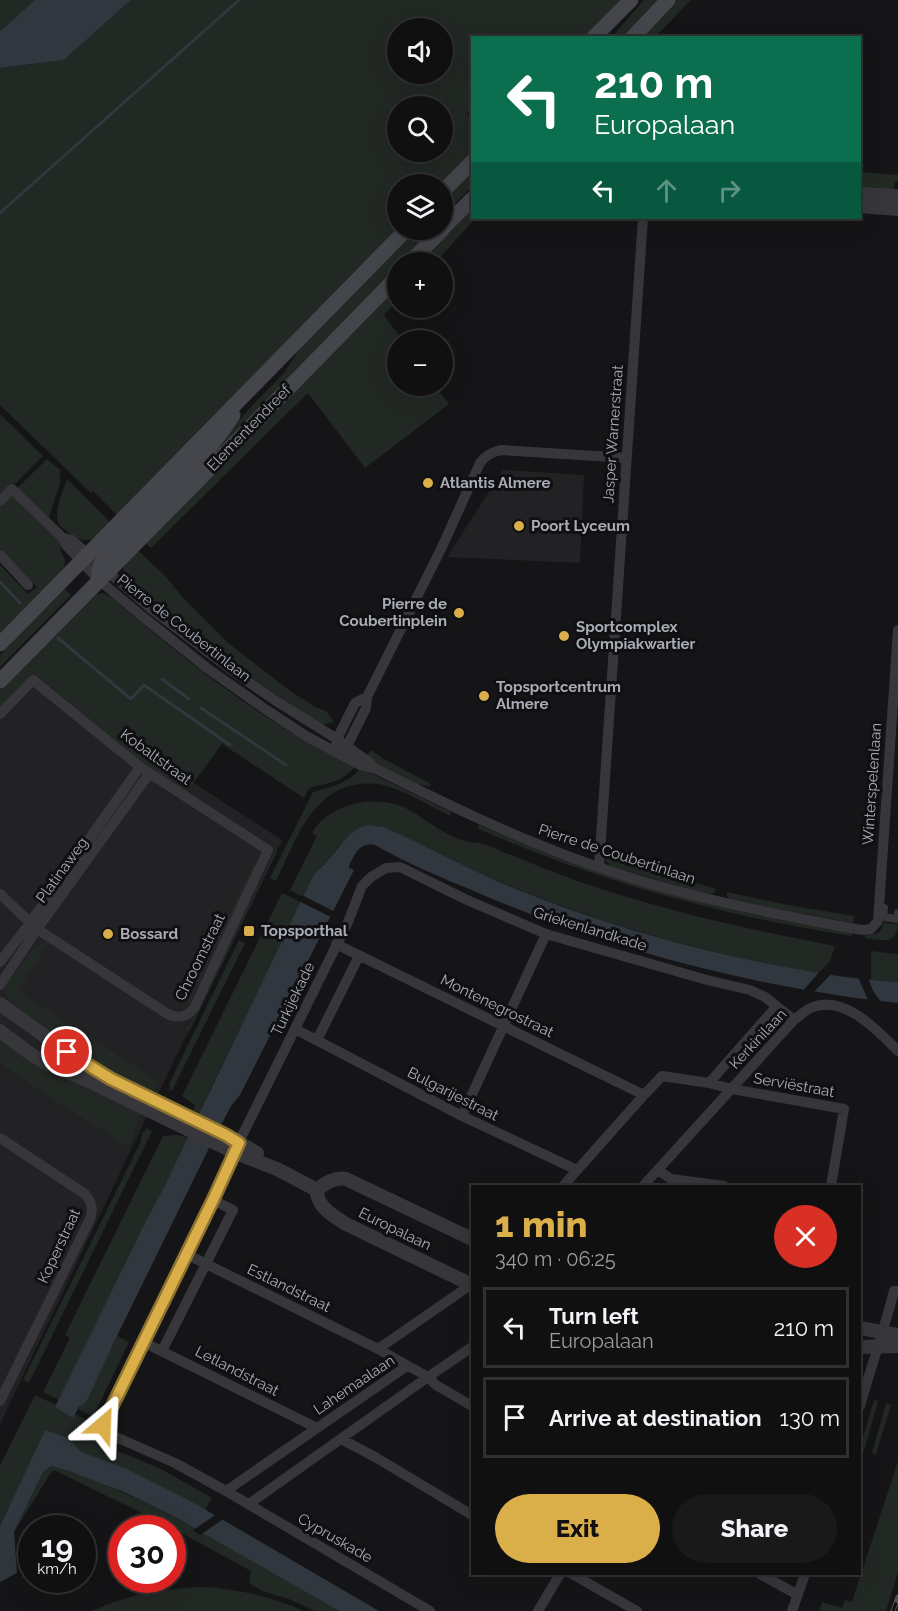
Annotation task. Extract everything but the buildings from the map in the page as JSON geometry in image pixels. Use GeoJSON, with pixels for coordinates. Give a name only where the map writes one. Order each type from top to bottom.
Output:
{"type":"FeatureCollection","features":[{"type":"Feature","properties":{"kind":"main road"},"geometry":{"type":"LineString","coordinates":[[634,36],[668,0]]}},
{"type":"Feature","properties":{"kind":"main road"},"geometry":{"type":"LineString","coordinates":[[595,36],[629,3]]}},
{"type":"Feature","properties":{"kind":"main road"},"geometry":{"type":"LineString","coordinates":[[604,36],[629,3]]}},
{"type":"Feature","properties":{"kind":"main road"},"geometry":{"type":"LineString","coordinates":[[453,181],[471,163]]}},
{"type":"Feature","properties":{"kind":"main road"},"geometry":{"type":"LineString","coordinates":[[453,218],[471,200]]}},
{"type":"Feature","properties":{"kind":"main road","name":"Elementendreef"},"geometry":{"type":"LineString","coordinates":[[0,681],[102,572],[123,536],[188,471],[223,431],[249,389],[396,240]]}},
{"type":"Feature","properties":{"kind":"main road"},"geometry":{"type":"LineString","coordinates":[[420,252],[431,240]]}},
{"type":"Feature","properties":{"kind":"main road","name":"Elementendreef"},"geometry":{"type":"LineString","coordinates":[[0,644],[84,557],[123,536],[233,445],[387,287]]}},
{"type":"Feature","properties":{"kind":"street"},"geometry":{"type":"LineString","coordinates":[[861,194],[898,196]]}},
{"type":"Feature","properties":{"kind":"street"},"geometry":{"type":"LineString","coordinates":[[861,206],[898,209]]}},
{"type":"Feature","properties":{"kind":"street","name":"Jasper Warnerstraat"},"geometry":{"type":"LineString","coordinates":[[599,867],[643,219]]}},
{"type":"Feature","properties":{"kind":"street"},"geometry":{"type":"LineString","coordinates":[[335,752],[347,746],[366,708],[367,697],[485,456],[501,450],[626,458]]}},
{"type":"Feature","properties":{"kind":"street"},"geometry":{"type":"LineString","coordinates":[[0,501],[12,489],[63,538],[72,540],[84,557],[102,572]]}},
{"type":"Feature","properties":{"kind":"street"},"geometry":{"type":"LineString","coordinates":[[0,555],[28,585]]}},
{"type":"Feature","properties":{"kind":"street","name":"Pierre de Coubertinlaan"},"geometry":{"type":"LineString","coordinates":[[102,572],[234,672],[337,739],[376,769]]}},
{"type":"Feature","properties":{"kind":"street","name":"Pierre de Coubertinlaan"},"geometry":{"type":"LineString","coordinates":[[102,572],[143,617],[207,668],[265,709],[364,767],[376,769],[509,833],[599,867],[719,902],[862,930]]}},
{"type":"Feature","properties":{"kind":"street","name":"Winterspelenlaan"},"geometry":{"type":"LineString","coordinates":[[862,930],[871,929],[878,921],[896,729],[898,630]]}},
{"type":"Feature","properties":{"kind":"street","name":"Kobaltstraat"},"geometry":{"type":"LineString","coordinates":[[0,714],[33,680],[145,770],[268,850]]}},
{"type":"Feature","properties":{"kind":"street"},"geometry":{"type":"LineString","coordinates":[[335,752],[337,739],[355,703],[367,697]]}},
{"type":"Feature","properties":{"kind":"street"},"geometry":{"type":"LineString","coordinates":[[896,729],[883,918],[898,919],[898,913]]}},
{"type":"Feature","properties":{"kind":"street","name":"Platinaweg"},"geometry":{"type":"LineString","coordinates":[[0,985],[33,926],[145,770]]}},
{"type":"Feature","properties":{"kind":"street","name":"Chroomstraat"},"geometry":{"type":"LineString","coordinates":[[33,926],[166,1013],[176,1017],[186,1016],[194,1008],[268,850]]}},
{"type":"Feature","properties":{"kind":"street","name":"Griekenlandkade"},"geometry":{"type":"LineString","coordinates":[[377,872],[386,868],[400,867],[467,900],[546,934],[750,990],[765,996],[794,1020]]}},
{"type":"Feature","properties":{"kind":"street","name":"Turkijekade"},"geometry":{"type":"LineString","coordinates":[[143,1342],[213,1200],[236,1147],[348,922],[362,886],[377,872]]}},
{"type":"Feature","properties":{"kind":"street"},"geometry":{"type":"LineString","coordinates":[[0,894],[33,926]]}},
{"type":"Feature","properties":{"kind":"street","name":"Platinaweg"},"geometry":{"type":"LineString","coordinates":[[0,962],[33,926]]}},
{"type":"Feature","properties":{"kind":"street"},"geometry":{"type":"LineString","coordinates":[[462,1116],[546,934]]}},
{"type":"Feature","properties":{"kind":"street","name":"Montenegrostraat"},"geometry":{"type":"LineString","coordinates":[[336,944],[644,1095]]}},
{"type":"Feature","properties":{"kind":"street"},"geometry":{"type":"LineString","coordinates":[[317,1040],[359,956]]}},
{"type":"Feature","properties":{"kind":"street"},"geometry":{"type":"LineString","coordinates":[[0,1004],[67,1052],[187,1122]]}},
{"type":"Feature","properties":{"kind":"street","name":"Kerkinilaan"},"geometry":{"type":"LineString","coordinates":[[644,1185],[794,1020],[813,1007],[836,1005],[857,1015],[898,1051]]}},
{"type":"Feature","properties":{"kind":"street","name":"Kerkinilaan"},"geometry":{"type":"LineString","coordinates":[[709,1083],[776,1007]]}},
{"type":"Feature","properties":{"kind":"street","name":"Bulgarijestraat"},"geometry":{"type":"LineString","coordinates":[[295,1029],[462,1116],[577,1170]]}},
{"type":"Feature","properties":{"kind":"street"},"geometry":{"type":"LineString","coordinates":[[0,1030],[44,1062],[187,1122],[317,1190]]}},
{"type":"Feature","properties":{"kind":"street","name":"Kerkinilaan"},"geometry":{"type":"LineString","coordinates":[[564,1185],[662,1076],[732,1089]]}},
{"type":"Feature","properties":{"kind":"street","name":"Serviëstraat"},"geometry":{"type":"LineString","coordinates":[[732,1089],[844,1109],[831,1185]]}},
{"type":"Feature","properties":{"kind":"street","name":"Koperstraat"},"geometry":{"type":"LineString","coordinates":[[0,1138],[85,1194],[92,1208],[90,1219],[0,1401]]}},
{"type":"Feature","properties":{"kind":"street"},"geometry":{"type":"LineString","coordinates":[[658,1170],[671,1179],[716,1185]]}},
{"type":"Feature","properties":{"kind":"street","name":"Europalaan"},"geometry":{"type":"LineString","coordinates":[[471,1239],[346,1179],[334,1180],[317,1190],[319,1200],[331,1215],[471,1285]]}},
{"type":"Feature","properties":{"kind":"street"},"geometry":{"type":"LineString","coordinates":[[162,1351],[233,1210],[213,1200]]}},
{"type":"Feature","properties":{"kind":"street","name":"Estlandstraat"},"geometry":{"type":"LineString","coordinates":[[186,1254],[378,1348]]}},
{"type":"Feature","properties":{"kind":"street","name":"Lahemaalaan"},"geometry":{"type":"LineString","coordinates":[[226,1491],[407,1366],[378,1348],[471,1286]]}},
{"type":"Feature","properties":{"kind":"street"},"geometry":{"type":"LineString","coordinates":[[861,1402],[884,1332],[894,1291],[898,1291]]}},
{"type":"Feature","properties":{"kind":"street"},"geometry":{"type":"LineString","coordinates":[[861,1328],[898,1335]]}},
{"type":"Feature","properties":{"kind":"street","name":"Letlandstraat"},"geometry":{"type":"LineString","coordinates":[[143,1342],[316,1428]]}},
{"type":"Feature","properties":{"kind":"street","name":"Cypruskade"},"geometry":{"type":"LineString","coordinates":[[143,1342],[103,1425],[109,1434],[175,1463],[226,1491],[430,1611]]}},
{"type":"Feature","properties":{"kind":"street"},"geometry":{"type":"LineString","coordinates":[[861,1347],[898,1346]]}},
{"type":"Feature","properties":{"kind":"street"},"geometry":{"type":"LineString","coordinates":[[249,1504],[471,1348]]}},
{"type":"Feature","properties":{"kind":"street"},"geometry":{"type":"LineString","coordinates":[[407,1366],[471,1405]]}},
{"type":"Feature","properties":{"kind":"street"},"geometry":{"type":"LineString","coordinates":[[341,1439],[471,1514]]}},
{"type":"Feature","properties":{"kind":"street"},"geometry":{"type":"LineString","coordinates":[[538,1611],[559,1575]]}},
{"type":"Feature","properties":{"kind":"street"},"geometry":{"type":"LineString","coordinates":[[574,1575],[637,1611]]}},
{"type":"Feature","properties":{"kind":"street"},"geometry":{"type":"LineString","coordinates":[[762,1575],[798,1594]]}},
{"type":"Feature","properties":{"kind":"street"},"geometry":{"type":"LineString","coordinates":[[792,1611],[805,1575]]}},
{"type":"Feature","properties":{"kind":"shaded area"},"geometry":{"type":"Polygon","coordinates":[[[0,0],[35,0],[0,31],[0,0]]]}},
{"type":"Feature","properties":{"kind":"shaded area"},"geometry":{"type":"Polygon","coordinates":[[[35,0],[131,0],[64,60],[0,68],[0,31],[35,0]]]}},
{"type":"Feature","properties":{"kind":"shaded area"},"geometry":{"type":"Polygon","coordinates":[[[131,0],[624,0],[588,36],[471,36],[471,109],[467,114],[471,118],[471,156],[453,175],[387,174],[388,240],[118,516],[0,405],[0,68],[64,60],[131,0]]]}},
{"type":"Feature","properties":{"kind":"shaded area"},"geometry":{"type":"Polygon","coordinates":[[[644,0],[661,0],[625,36],[613,36],[644,0]]]}},
{"type":"Feature","properties":{"kind":"shaded area"},"geometry":{"type":"Polygon","coordinates":[[[675,0],[691,0],[656,36],[640,36],[675,0]]]}},
{"type":"Feature","properties":{"kind":"shaded area"},"geometry":{"type":"Polygon","coordinates":[[[471,170],[471,187],[453,206],[453,189],[471,170]]]}},
{"type":"Feature","properties":{"kind":"shaded area"},"geometry":{"type":"Polygon","coordinates":[[[861,172],[898,175],[893,193],[861,192],[861,172]]]}},
{"type":"Feature","properties":{"kind":"shaded area"},"geometry":{"type":"Polygon","coordinates":[[[471,207],[471,219],[475,219],[445,252],[427,252],[439,240],[453,240],[453,225],[471,207]]]}},
{"type":"Feature","properties":{"kind":"shaded area"},"geometry":{"type":"Polygon","coordinates":[[[403,240],[422,240],[411,252],[392,252],[403,240]]]}},
{"type":"Feature","properties":{"kind":"shaded area"},"geometry":{"type":"Polygon","coordinates":[[[387,257],[387,279],[141,530],[283,374],[305,341],[387,257]]]}},
{"type":"Feature","properties":{"kind":"shaded area"},"geometry":{"type":"Polygon","coordinates":[[[387,293],[387,312],[384,315],[395,330],[387,330],[387,396],[443,396],[449,404],[365,468],[308,393],[151,548],[144,541],[387,293]]]}},
{"type":"Feature","properties":{"kind":"shaded area"},"geometry":{"type":"Polygon","coordinates":[[[0,414],[43,456],[0,499],[0,414]]]}},
{"type":"Feature","properties":{"kind":"shaded area"},"geometry":{"type":"Polygon","coordinates":[[[46,460],[60,470],[60,483],[46,526],[61,543],[60,550],[65,560],[64,568],[0,636],[0,565],[28,594],[37,587],[0,549],[0,505],[46,460]]]}},
{"type":"Feature","properties":{"kind":"shaded area"},"geometry":{"type":"Polygon","coordinates":[[[503,470],[584,475],[580,563],[447,557],[503,470]]]}},
{"type":"Feature","properties":{"kind":"shaded area"},"geometry":{"type":"Polygon","coordinates":[[[68,480],[111,523],[92,539],[75,537],[58,523],[59,504],[68,480]]]}},
{"type":"Feature","properties":{"kind":"shaded area"},"geometry":{"type":"Polygon","coordinates":[[[136,548],[227,642],[289,690],[315,707],[326,711],[334,722],[322,725],[272,692],[130,583],[123,569],[136,548]]]}},
{"type":"Feature","properties":{"kind":"shaded area"},"geometry":{"type":"Polygon","coordinates":[[[62,587],[71,595],[0,667],[0,655],[62,587]]]}},
{"type":"Feature","properties":{"kind":"shaded area"},"geometry":{"type":"Polygon","coordinates":[[[103,593],[227,690],[289,731],[355,766],[340,778],[309,788],[304,798],[222,744],[186,793],[132,754],[33,672],[0,706],[0,688],[97,594],[103,593]]]}},
{"type":"Feature","properties":{"kind":"shaded area"},"geometry":{"type":"Polygon","coordinates":[[[36,656],[154,757],[282,840],[0,1424],[0,692],[36,656]]]}},
{"type":"Feature","properties":{"kind":"shaded area"},"geometry":{"type":"Polygon","coordinates":[[[371,750],[431,784],[430,786],[414,783],[388,771],[366,757],[371,750]]]}},
{"type":"Feature","properties":{"kind":"shaded area"},"geometry":{"type":"Polygon","coordinates":[[[360,768],[451,812],[450,816],[386,786],[356,784],[339,790],[324,800],[312,813],[292,846],[276,881],[270,878],[313,792],[345,781],[360,768]]]}},
{"type":"Feature","properties":{"kind":"shaded area"},"geometry":{"type":"Polygon","coordinates":[[[381,802],[405,808],[462,840],[489,846],[614,893],[708,919],[835,946],[830,961],[819,973],[740,958],[663,939],[550,901],[496,880],[384,827],[368,825],[340,844],[314,874],[303,897],[290,890],[317,836],[312,833],[317,826],[334,812],[349,805],[381,802]]]}},
{"type":"Feature","properties":{"kind":"shaded area"},"geometry":{"type":"Polygon","coordinates":[[[368,825],[384,827],[511,887],[612,924],[681,944],[751,960],[842,976],[898,982],[898,1003],[784,986],[649,954],[517,909],[423,870],[375,845],[361,847],[349,866],[354,870],[240,1095],[231,1106],[209,1148],[88,1399],[79,1407],[73,1418],[55,1407],[166,1183],[314,874],[345,839],[361,827],[368,825]]]}},
{"type":"Feature","properties":{"kind":"shaded area"},"geometry":{"type":"Polygon","coordinates":[[[479,825],[569,861],[662,891],[757,915],[852,932],[852,936],[756,918],[663,895],[526,849],[481,830],[478,828],[479,825]]]}},
{"type":"Feature","properties":{"kind":"shaded area"},"geometry":{"type":"Polygon","coordinates":[[[278,850],[189,1032],[184,1028],[189,1027],[275,851],[278,850]]]}},
{"type":"Feature","properties":{"kind":"shaded area"},"geometry":{"type":"Polygon","coordinates":[[[605,856],[716,889],[709,895],[610,866],[605,856]]]}},
{"type":"Feature","properties":{"kind":"shaded area"},"geometry":{"type":"Polygon","coordinates":[[[253,864],[257,866],[189,1004],[185,1002],[253,864]]]}},
{"type":"Feature","properties":{"kind":"shaded area"},"geometry":{"type":"Polygon","coordinates":[[[727,892],[854,916],[853,923],[730,900],[727,892]]]}},
{"type":"Feature","properties":{"kind":"shaded area"},"geometry":{"type":"Polygon","coordinates":[[[282,893],[301,902],[200,1114],[193,1110],[195,1105],[182,1096],[282,893]]]}},
{"type":"Feature","properties":{"kind":"shaded area"},"geometry":{"type":"Polygon","coordinates":[[[883,923],[898,924],[895,936],[887,940],[865,938],[866,934],[873,935],[880,931],[883,923]]]}},
{"type":"Feature","properties":{"kind":"shaded area"},"geometry":{"type":"Polygon","coordinates":[[[239,940],[245,943],[172,1091],[169,1089],[169,1084],[239,940]]]}},
{"type":"Feature","properties":{"kind":"shaded area"},"geometry":{"type":"Polygon","coordinates":[[[49,943],[18,991],[160,1082],[149,1095],[78,1052],[10,1003],[6,993],[7,984],[35,946],[49,943]]]}},
{"type":"Feature","properties":{"kind":"shaded area"},"geometry":{"type":"Polygon","coordinates":[[[871,951],[898,954],[898,982],[871,980],[871,951]]]}},
{"type":"Feature","properties":{"kind":"shaded area"},"geometry":{"type":"Polygon","coordinates":[[[0,1036],[142,1110],[129,1147],[0,1063],[0,1036]]]}},
{"type":"Feature","properties":{"kind":"shaded area"},"geometry":{"type":"Polygon","coordinates":[[[146,1128],[152,1131],[29,1383],[23,1380],[141,1141],[142,1132],[145,1132],[146,1128]]]}},
{"type":"Feature","properties":{"kind":"shaded area"},"geometry":{"type":"Polygon","coordinates":[[[179,1135],[188,1138],[59,1400],[43,1392],[70,1338],[65,1335],[163,1136],[179,1135]]]}},
{"type":"Feature","properties":{"kind":"shaded area"},"geometry":{"type":"Polygon","coordinates":[[[117,1336],[129,1342],[95,1413],[101,1417],[100,1420],[78,1409],[88,1399],[117,1336]]]}},
{"type":"Feature","properties":{"kind":"shaded area"},"geometry":{"type":"Polygon","coordinates":[[[35,1395],[56,1405],[73,1417],[75,1414],[97,1425],[98,1433],[106,1438],[103,1445],[159,1468],[212,1498],[205,1510],[125,1468],[82,1452],[66,1437],[45,1430],[0,1526],[0,1466],[35,1395]]]}},
{"type":"Feature","properties":{"kind":"shaded area"},"geometry":{"type":"Polygon","coordinates":[[[874,1400],[878,1401],[864,1451],[861,1450],[874,1400]]]}},
{"type":"Feature","properties":{"kind":"shaded area"},"geometry":{"type":"Polygon","coordinates":[[[886,1403],[891,1405],[876,1454],[872,1453],[886,1403]]]}},
{"type":"Feature","properties":{"kind":"shaded area"},"geometry":{"type":"Polygon","coordinates":[[[45,1430],[66,1437],[82,1452],[125,1468],[189,1500],[379,1611],[339,1611],[186,1523],[186,1515],[171,1515],[124,1492],[51,1466],[43,1472],[22,1515],[18,1515],[18,1524],[14,1532],[17,1573],[0,1582],[0,1526],[45,1430]]]}},
{"type":"Feature","properties":{"kind":"shaded area"},"geometry":{"type":"Polygon","coordinates":[[[898,1461],[898,1572],[886,1611],[819,1611],[822,1602],[842,1608],[845,1600],[852,1602],[898,1461]]]}},
{"type":"Feature","properties":{"kind":"shaded area"},"geometry":{"type":"Polygon","coordinates":[[[51,1466],[126,1494],[171,1515],[146,1515],[54,1470],[25,1515],[22,1515],[43,1472],[51,1466]]]}},
{"type":"Feature","properties":{"kind":"shaded area"},"geometry":{"type":"Polygon","coordinates":[[[186,1523],[339,1611],[315,1611],[289,1599],[262,1591],[249,1583],[251,1571],[186,1536],[186,1523]]]}},
{"type":"Feature","properties":{"kind":"shaded area"},"geometry":{"type":"Polygon","coordinates":[[[206,1587],[256,1594],[303,1611],[92,1611],[119,1600],[148,1593],[186,1593],[186,1588],[206,1587]]]}},
{"type":"Feature","properties":{"kind":"pier"},"geometry":{"type":"Polygon","coordinates":[[[302,895],[335,912],[333,918],[299,901],[302,895]]]}},
{"type":"Feature","properties":{"kind":"pier"},"geometry":{"type":"Polygon","coordinates":[[[821,970],[833,972],[812,994],[802,992],[821,970]]]}},
{"type":"Feature","properties":{"kind":"pier"},"geometry":{"type":"Polygon","coordinates":[[[867,976],[873,991],[881,1002],[868,1000],[858,977],[867,976]]]}},
{"type":"Feature","properties":{"kind":"pier"},"geometry":{"type":"Polygon","coordinates":[[[217,1514],[225,1518],[200,1535],[193,1530],[217,1514]]]}},
{"type":"Feature","properties":{"kind":"waterway"},"geometry":{"type":"LineString","coordinates":[[0,213],[239,0]]}},
{"type":"Feature","properties":{"kind":"waterway"},"geometry":{"type":"LineString","coordinates":[[0,582],[20,603]]}},
{"type":"Feature","properties":{"kind":"waterway"},"geometry":{"type":"LineString","coordinates":[[58,638],[131,699],[144,685],[230,745]]}},
{"type":"Feature","properties":{"kind":"waterway"},"geometry":{"type":"LineString","coordinates":[[162,679],[189,699]]}},
{"type":"Feature","properties":{"kind":"waterway"},"geometry":{"type":"LineString","coordinates":[[201,708],[286,765]]}},
{"type":"Feature","properties":{"kind":"railway"},"geometry":{"type":"LineString","coordinates":[[893,1611],[898,1597]]}},
{"type":"Feature","properties":{"kind":"place","name":"Atlantis Almere"},"geometry":{"type":"Point","coordinates":[428,483]}},
{"type":"Feature","properties":{"kind":"place","name":"Poort Lyceum"},"geometry":{"type":"Point","coordinates":[519,526]}},
{"type":"Feature","properties":{"kind":"place","name":"Pierre de Coubertinplein"},"geometry":{"type":"Point","coordinates":[459,613]}},
{"type":"Feature","properties":{"kind":"place","name":"Sportcomplex Olympiakwartier"},"geometry":{"type":"Point","coordinates":[564,636]}},
{"type":"Feature","properties":{"kind":"place","name":"Topsportcentrum Almere"},"geometry":{"type":"Point","coordinates":[484,696]}},
{"type":"Feature","properties":{"kind":"place","name":"Topsporthal"},"geometry":{"type":"Point","coordinates":[249,931]}},
{"type":"Feature","properties":{"kind":"place","name":"Bossard"},"geometry":{"type":"Point","coordinates":[108,934]}},
{"type":"Feature","properties":{"kind":"route"},"geometry":{"type":"LineString","coordinates":[[67,1052],[111,1079],[239,1143],[103,1425]]}}]}
